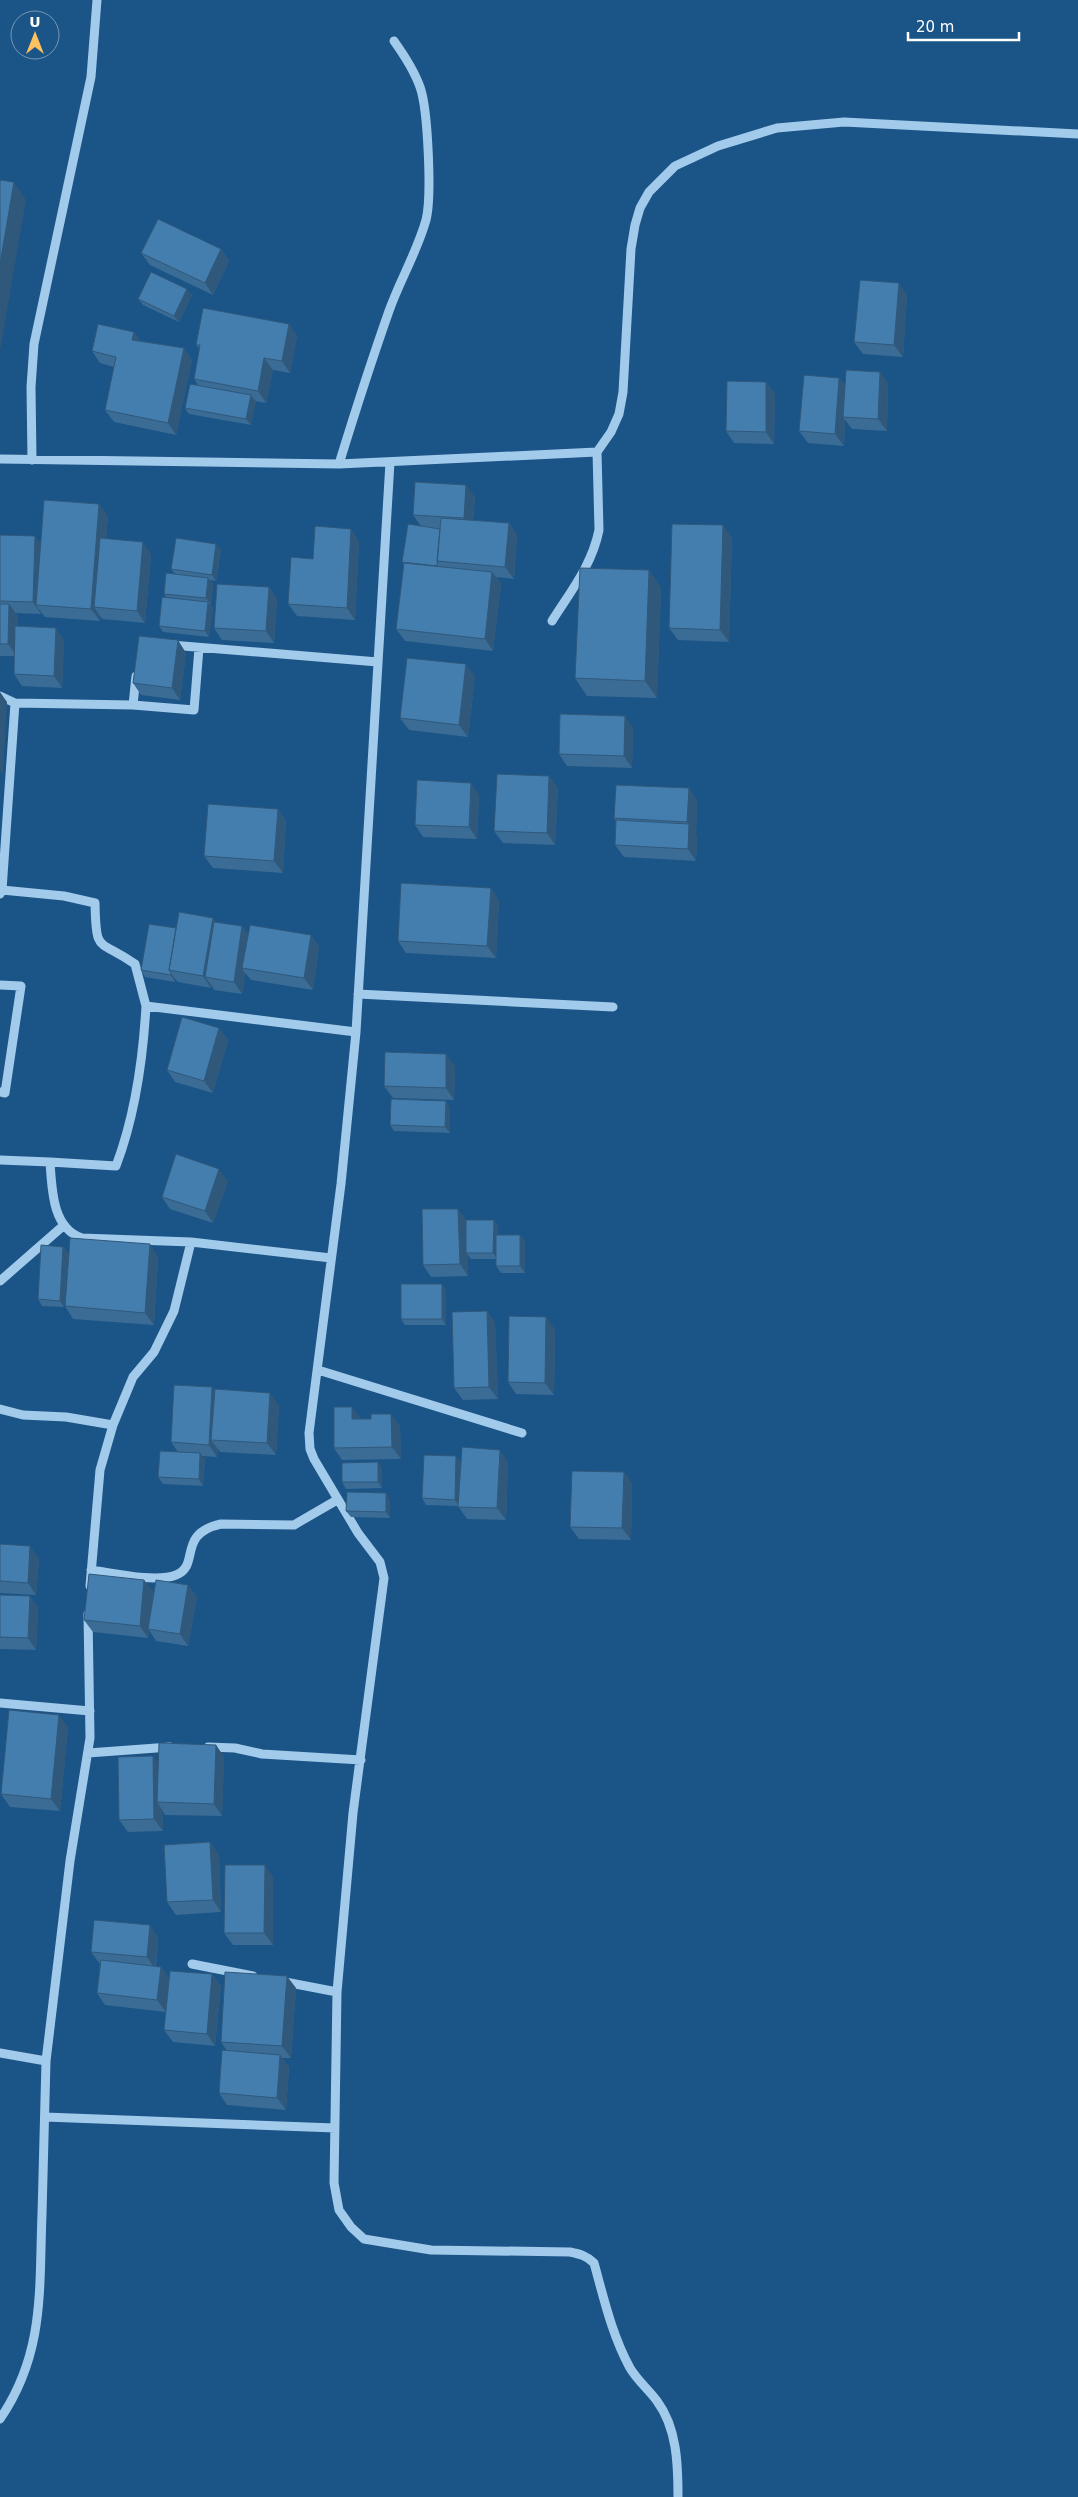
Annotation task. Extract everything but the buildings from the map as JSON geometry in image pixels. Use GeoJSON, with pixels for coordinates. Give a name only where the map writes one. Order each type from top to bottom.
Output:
{"type":"FeatureCollection","features":[{"type":"Feature","properties":{"kind":"street"},"geometry":{"type":"LineString","coordinates":[[32,460],[34,344],[91,77],[96,0]]}},
{"type":"Feature","properties":{"kind":"street"},"geometry":{"type":"LineString","coordinates":[[339,464],[384,327],[427,217],[428,148],[420,88],[407,61],[394,41]]}},
{"type":"Feature","properties":{"kind":"street"},"geometry":{"type":"LineString","coordinates":[[552,621],[582,575],[599,530],[597,452],[611,432],[619,414],[623,392],[631,249],[635,225],[640,208],[649,192],[675,166],[718,146],[777,128],[844,122],[1078,134]]}},
{"type":"Feature","properties":{"kind":"street"},"geometry":{"type":"LineString","coordinates":[[0,459],[339,464],[597,452]]}},
{"type":"Feature","properties":{"kind":"street"},"geometry":{"type":"LineString","coordinates":[[390,462],[356,1032],[341,1184],[318,1370],[312,1402],[310,1449],[337,1500],[380,1562],[384,1578],[353,1813],[337,1992],[334,2183],[339,2210],[351,2227],[364,2239],[431,2250],[570,2252],[584,2255],[594,2263],[617,2342],[632,2371],[658,2402],[671,2426],[678,2467],[678,2497]]}},
{"type":"Feature","properties":{"kind":"street"},"geometry":{"type":"LineString","coordinates":[[165,645],[378,662]]}},
{"type":"Feature","properties":{"kind":"street"},"geometry":{"type":"LineString","coordinates":[[0,696],[15,703],[133,705],[194,710],[199,648]]}},
{"type":"Feature","properties":{"kind":"street"},"geometry":{"type":"LineString","coordinates":[[133,705],[136,669]]}},
{"type":"Feature","properties":{"kind":"street"},"geometry":{"type":"LineString","coordinates":[[0,1160],[116,1166],[127,1136],[144,1035],[146,1006],[134,964],[103,947],[98,939],[95,903],[64,896],[1,892],[15,703]]}},
{"type":"Feature","properties":{"kind":"street"},"geometry":{"type":"LineString","coordinates":[[0,985],[22,986],[5,1093],[0,1092]]}},
{"type":"Feature","properties":{"kind":"street"},"geometry":{"type":"LineString","coordinates":[[358,994],[612,1007]]}},
{"type":"Feature","properties":{"kind":"street"},"geometry":{"type":"LineString","coordinates":[[146,1006],[356,1032]]}},
{"type":"Feature","properties":{"kind":"street"},"geometry":{"type":"LineString","coordinates":[[50,1162],[52,1194],[63,1226],[71,1234],[82,1238],[191,1242],[331,1258]]}},
{"type":"Feature","properties":{"kind":"street"},"geometry":{"type":"LineString","coordinates":[[0,1281],[63,1226]]}},
{"type":"Feature","properties":{"kind":"street"},"geometry":{"type":"LineString","coordinates":[[0,2419],[13,2400],[24,2376],[31,2355],[39,2314],[46,2061],[70,1861],[88,1752],[90,1711],[89,1603],[100,1470],[113,1425],[133,1378],[154,1352],[174,1311],[191,1242]]}},
{"type":"Feature","properties":{"kind":"street"},"geometry":{"type":"LineString","coordinates":[[318,1370],[522,1433]]}},
{"type":"Feature","properties":{"kind":"street"},"geometry":{"type":"LineString","coordinates":[[0,1409],[23,1415],[66,1417],[113,1425]]}},
{"type":"Feature","properties":{"kind":"street"},"geometry":{"type":"LineString","coordinates":[[91,1570],[158,1578],[176,1575],[186,1568],[194,1540],[200,1532],[210,1527],[221,1524],[294,1525],[337,1500]]}},
{"type":"Feature","properties":{"kind":"street"},"geometry":{"type":"LineString","coordinates":[[0,1703],[90,1711]]}},
{"type":"Feature","properties":{"kind":"street"},"geometry":{"type":"LineString","coordinates":[[88,1752],[182,1747]]}},
{"type":"Feature","properties":{"kind":"street"},"geometry":{"type":"LineString","coordinates":[[200,1747],[235,1748],[262,1754],[361,1760]]}},
{"type":"Feature","properties":{"kind":"street"},"geometry":{"type":"LineString","coordinates":[[192,1964],[260,1977]]}},
{"type":"Feature","properties":{"kind":"street"},"geometry":{"type":"LineString","coordinates":[[269,1979],[337,1992]]}},
{"type":"Feature","properties":{"kind":"street"},"geometry":{"type":"LineString","coordinates":[[0,2053],[46,2061]]}},
{"type":"Feature","properties":{"kind":"street"},"geometry":{"type":"LineString","coordinates":[[45,2117],[335,2128]]}}]}
